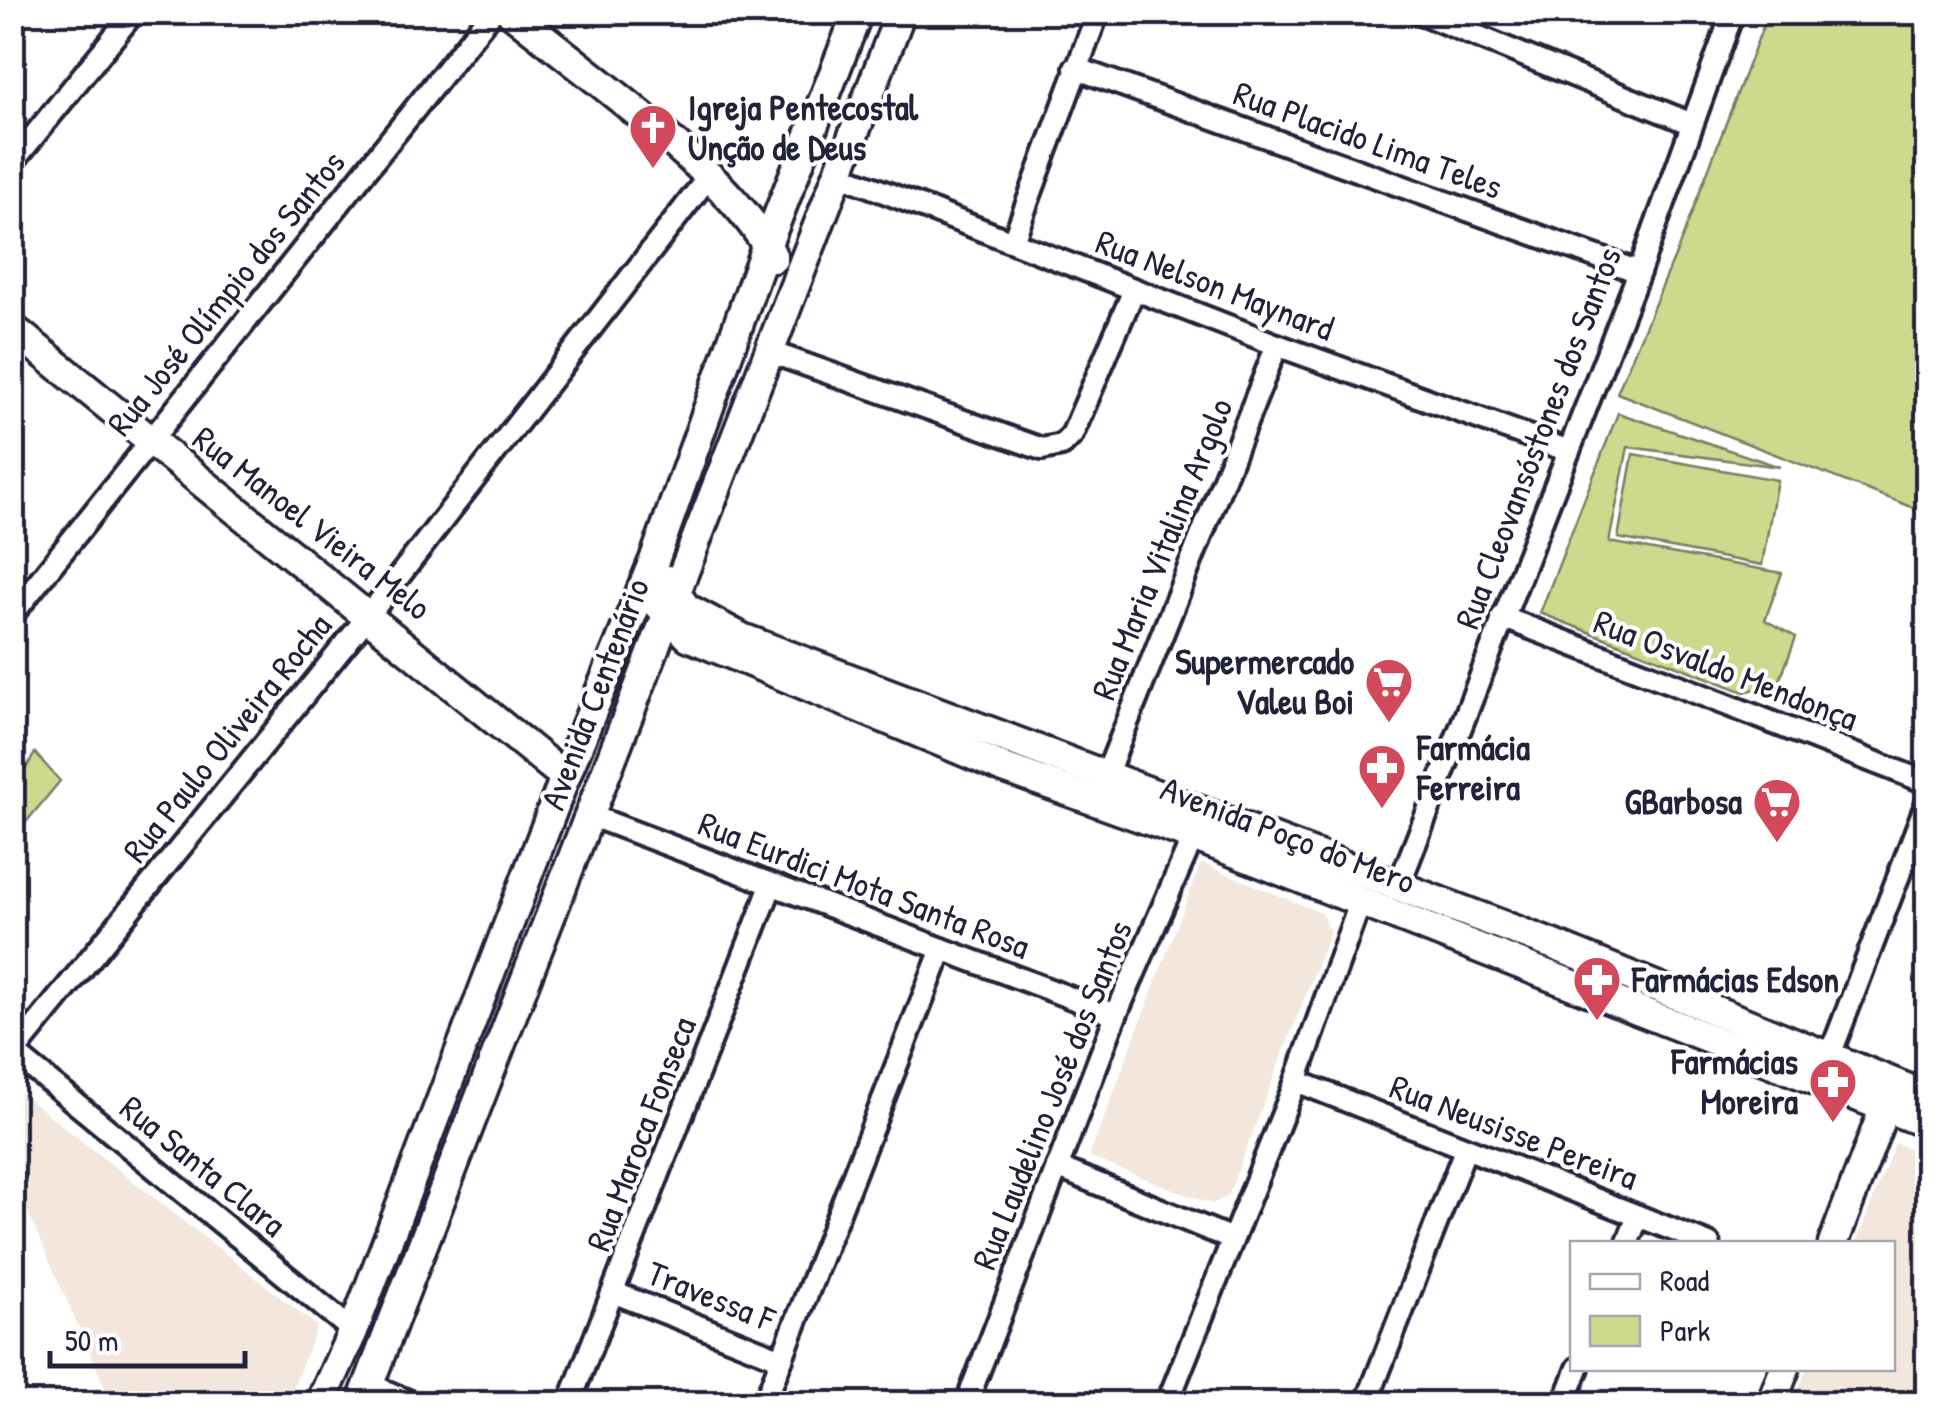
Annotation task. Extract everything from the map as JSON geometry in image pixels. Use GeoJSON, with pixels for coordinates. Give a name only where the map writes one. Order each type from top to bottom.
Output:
{"type":"FeatureCollection","features":[{"type":"Feature","properties":{"kind":"main road"},"geometry":{"type":"LineString","coordinates":[[511,12],[710,176],[767,244],[789,296]]}},
{"type":"Feature","properties":{"kind":"main road","name":"Avenida Centenário"},"geometry":{"type":"LineString","coordinates":[[320,1404],[353,1331],[565,777],[655,558],[767,244],[858,12]]}},
{"type":"Feature","properties":{"kind":"main road","name":"Avenida Centenário"},"geometry":{"type":"LineString","coordinates":[[365,1394],[901,12]]}},
{"type":"Feature","properties":{"kind":"main road","name":"Rua Manoel Vieira Melo"},"geometry":{"type":"LineString","coordinates":[[12,328],[565,777]]}},
{"type":"Feature","properties":{"kind":"main road","name":"Avenida Poço do Mero"},"geometry":{"type":"LineString","coordinates":[[655,558],[669,604],[688,636],[1004,768],[1198,824],[1258,847],[1399,885],[1829,1058],[1890,1095],[1928,1124]]}},
{"type":"Feature","properties":{"kind":"main road","name":"Avenida Poço do Mero"},"geometry":{"type":"LineString","coordinates":[[644,584],[669,604],[686,608],[742,638],[1106,776],[1198,824]]}},
{"type":"Feature","properties":{"kind":"main road","name":"Avenida Poço do Mero"},"geometry":{"type":"LineString","coordinates":[[1258,847],[1360,902],[1890,1095],[1928,1098]]}},
{"type":"Feature","properties":{"kind":"main road"},"geometry":{"type":"LineString","coordinates":[[1834,1241],[1890,1095]]}},
{"type":"Feature","properties":{"kind":"main road"},"geometry":{"type":"LineString","coordinates":[[1771,1404],[1784,1371]]}},
{"type":"Feature","properties":{"kind":"street"},"geometry":{"type":"LineString","coordinates":[[12,162],[134,12]]}},
{"type":"Feature","properties":{"kind":"street","name":"Rua José Olímpio dos Santos"},"geometry":{"type":"LineString","coordinates":[[12,616],[492,12]]}},
{"type":"Feature","properties":{"kind":"street"},"geometry":{"type":"LineString","coordinates":[[1013,241],[1098,12]]}},
{"type":"Feature","properties":{"kind":"street"},"geometry":{"type":"LineString","coordinates":[[1418,12],[1692,124]]}},
{"type":"Feature","properties":{"kind":"street","name":"Rua Cleovansóstones dos Santos"},"geometry":{"type":"LineString","coordinates":[[1399,885],[1639,272],[1733,12]]}},
{"type":"Feature","properties":{"kind":"street","name":"Rua Placido Lima Teles"},"geometry":{"type":"LineString","coordinates":[[1076,68],[1639,272]]}},
{"type":"Feature","properties":{"kind":"street","name":"Rua Nelson Maynard"},"geometry":{"type":"LineString","coordinates":[[838,174],[1277,345],[1570,451]]}},
{"type":"Feature","properties":{"kind":"street","name":"Rua Paulo Oliveira Rocha"},"geometry":{"type":"LineString","coordinates":[[13,1052],[369,614],[710,176]]}},
{"type":"Feature","properties":{"kind":"street"},"geometry":{"type":"LineString","coordinates":[[770,352],[1042,449],[1062,445],[1072,435],[1134,290]]}},
{"type":"Feature","properties":{"kind":"street","name":"Rua Maria Vitalina Argolo"},"geometry":{"type":"LineString","coordinates":[[1106,776],[1277,345]]}},
{"type":"Feature","properties":{"kind":"street","name":"Rua Osvaldo Mendonça"},"geometry":{"type":"LineString","coordinates":[[1502,618],[1928,783]]}},
{"type":"Feature","properties":{"kind":"street"},"geometry":{"type":"LineString","coordinates":[[1829,1058],[1928,799]]}},
{"type":"Feature","properties":{"kind":"street","name":"Rua Eurdici Mota Santa Rosa"},"geometry":{"type":"LineString","coordinates":[[589,814],[1116,1015]]}},
{"type":"Feature","properties":{"kind":"street","name":"Rua Laudelino José dos Santos"},"geometry":{"type":"LineString","coordinates":[[966,1404],[1116,1015],[1198,824]]}},
{"type":"Feature","properties":{"kind":"street","name":"Rua Maroca Fonseca"},"geometry":{"type":"LineString","coordinates":[[569,1404],[771,886]]}},
{"type":"Feature","properties":{"kind":"street"},"geometry":{"type":"LineString","coordinates":[[1167,1404],[1296,1081],[1360,902]]}},
{"type":"Feature","properties":{"kind":"street"},"geometry":{"type":"LineString","coordinates":[[764,1404],[942,949]]}},
{"type":"Feature","properties":{"kind":"street","name":"Rua Santa Clara"},"geometry":{"type":"LineString","coordinates":[[13,1052],[353,1331]]}},
{"type":"Feature","properties":{"kind":"street","name":"Rua Neusisse Pereira"},"geometry":{"type":"LineString","coordinates":[[1296,1081],[1701,1241]]}},
{"type":"Feature","properties":{"kind":"street"},"geometry":{"type":"LineString","coordinates":[[1366,1404],[1465,1150]]}},
{"type":"Feature","properties":{"kind":"street"},"geometry":{"type":"LineString","coordinates":[[1057,1167],[1232,1239]]}},
{"type":"Feature","properties":{"kind":"street"},"geometry":{"type":"LineString","coordinates":[[1628,1241],[1638,1216]]}},
{"type":"Feature","properties":{"kind":"street","name":"Travessa F"},"geometry":{"type":"LineString","coordinates":[[615,1293],[782,1359]]}},
{"type":"Feature","properties":{"kind":"street"},"geometry":{"type":"LineString","coordinates":[[1564,1404],[1577,1371]]}},
{"type":"Feature","properties":{"kind":"street"},"geometry":{"type":"LineString","coordinates":[[365,1394],[415,1404]]}},
{"type":"Feature","properties":{"kind":"shaded area"},"geometry":{"type":"Polygon","coordinates":[[[1201,863],[1321,913],[1330,932],[1228,1196],[1212,1204],[1089,1157],[1201,863]]]}},
{"type":"Feature","properties":{"kind":"shaded area"},"geometry":{"type":"Polygon","coordinates":[[[17,1090],[317,1326],[287,1403],[112,1403],[13,1178],[13,1094],[17,1090]]]}},
{"type":"Feature","properties":{"kind":"shaded area"},"geometry":{"type":"Polygon","coordinates":[[[1895,1143],[1927,1155],[1927,1403],[1793,1403],[1806,1371],[1895,1371],[1895,1241],[1857,1241],[1895,1143]]]}},
{"type":"Feature","properties":{"kind":"green space"},"geometry":{"type":"Polygon","coordinates":[[[1768,13],[1927,13],[1927,513],[1617,393],[1678,249],[1768,13]]]}},
{"type":"Feature","properties":{"kind":"green space"},"geometry":{"type":"Polygon","coordinates":[[[1618,413],[1780,467],[1628,447],[1609,542],[1782,573],[1765,620],[1796,637],[1779,683],[1744,692],[1540,613],[1618,413]]]}},
{"type":"Feature","properties":{"kind":"green space"},"geometry":{"type":"Polygon","coordinates":[[[1633,454],[1777,480],[1762,565],[1618,538],[1633,454]]]}},
{"type":"Feature","properties":{"kind":"green space"},"geometry":{"type":"Polygon","coordinates":[[[35,753],[60,781],[13,838],[13,766],[23,773],[35,753]]]}},
{"type":"Feature","properties":{"kind":"place","name":"Igreja Pentecostal Unção de Deus"},"geometry":{"type":"Point","coordinates":[653,170]}},
{"type":"Feature","properties":{"kind":"place","name":"Supermercado Valeu Boi"},"geometry":{"type":"Point","coordinates":[1389,724]}},
{"type":"Feature","properties":{"kind":"place","name":"Farmácia Ferreira"},"geometry":{"type":"Point","coordinates":[1382,810]}},
{"type":"Feature","properties":{"kind":"place","name":"GBarbosa"},"geometry":{"type":"Point","coordinates":[1777,844]}},
{"type":"Feature","properties":{"kind":"place","name":"Farmácias Edson"},"geometry":{"type":"Point","coordinates":[1597,1022]}},
{"type":"Feature","properties":{"kind":"place","name":"Farmácias Moreira"},"geometry":{"type":"Point","coordinates":[1833,1124]}}]}
